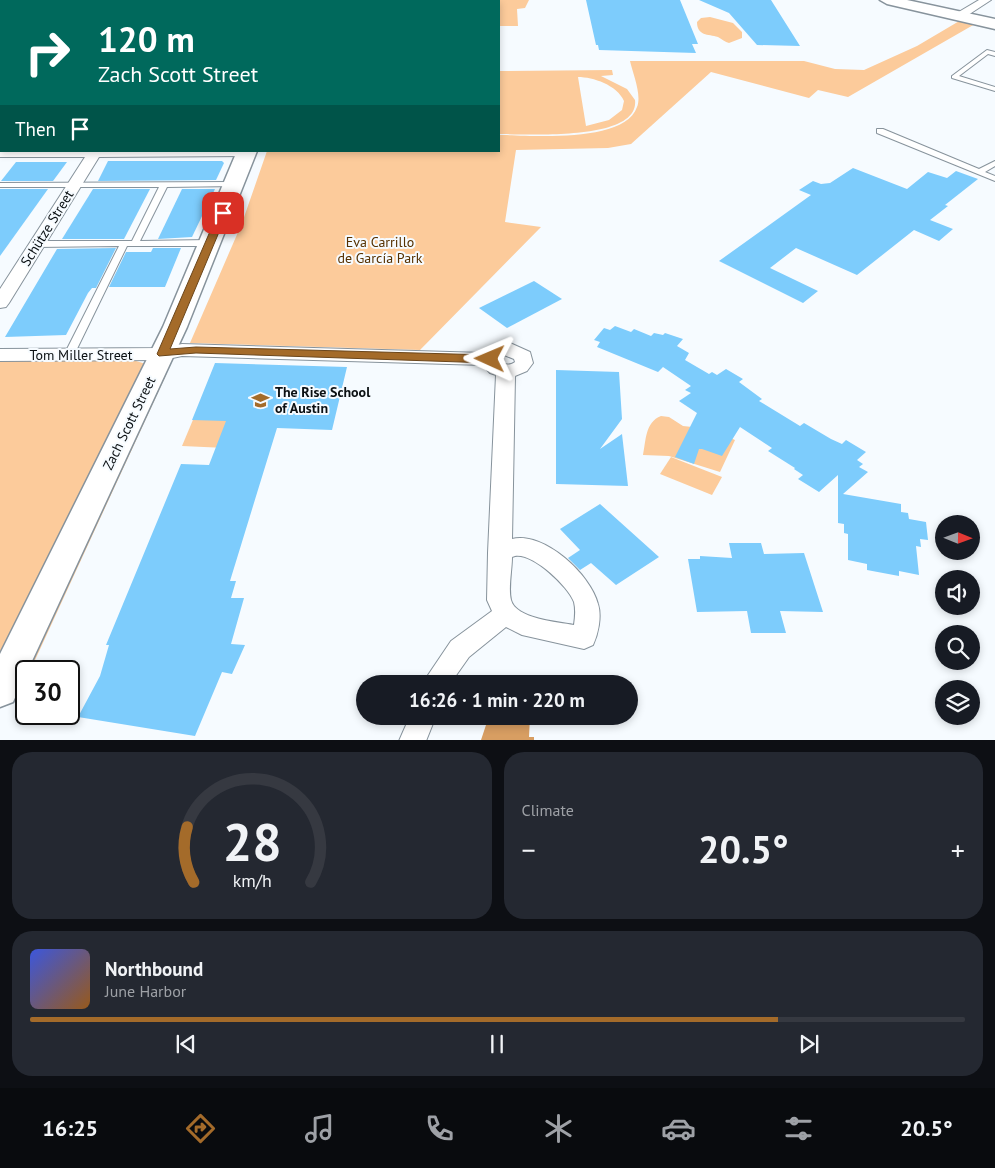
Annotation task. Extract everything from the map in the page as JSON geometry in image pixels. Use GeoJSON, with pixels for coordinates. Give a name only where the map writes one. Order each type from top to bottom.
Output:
{"type":"FeatureCollection","features":[{"type":"Feature","properties":{"kind":"street"},"geometry":{"type":"LineString","coordinates":[[887,0],[995,24]]}},
{"type":"Feature","properties":{"kind":"street"},"geometry":{"type":"LineString","coordinates":[[961,15],[986,0]]}},
{"type":"Feature","properties":{"kind":"street"},"geometry":{"type":"LineString","coordinates":[[9,152],[247,152]]}},
{"type":"Feature","properties":{"kind":"street","name":"Schütze Street"},"geometry":{"type":"LineString","coordinates":[[2,298],[95,152]]}},
{"type":"Feature","properties":{"kind":"street","name":"Zach Scott Street"},"geometry":{"type":"LineString","coordinates":[[0,691],[163,354],[247,152]]}},
{"type":"Feature","properties":{"kind":"street","name":"Tom Miller Street"},"geometry":{"type":"LineString","coordinates":[[0,355],[163,354],[189,350],[498,365],[499,553]]}},
{"type":"Feature","properties":{"kind":"street"},"geometry":{"type":"LineString","coordinates":[[523,546],[537,551],[572,580],[586,600],[587,617],[584,638],[522,624],[506,614],[499,600],[499,553],[523,546]]}},
{"type":"Feature","properties":{"kind":"street"},"geometry":{"type":"LineString","coordinates":[[441,675],[460,648],[506,614]]}},
{"type":"Feature","properties":{"kind":"street"},"geometry":{"type":"LineString","coordinates":[[412,740],[419,725]]}},
{"type":"Feature","properties":{"kind":"lane"},"geometry":{"type":"LineString","coordinates":[[995,54],[987,52],[954,77],[995,89]]}},
{"type":"Feature","properties":{"kind":"lane"},"geometry":{"type":"LineString","coordinates":[[880,131],[995,179]]}},
{"type":"Feature","properties":{"kind":"lane"},"geometry":{"type":"LineString","coordinates":[[979,172],[995,163]]}},
{"type":"Feature","properties":{"kind":"lane"},"geometry":{"type":"LineString","coordinates":[[135,243],[164,184]]}},
{"type":"Feature","properties":{"kind":"lane"},"geometry":{"type":"LineString","coordinates":[[0,185],[234,184]]}},
{"type":"Feature","properties":{"kind":"lane"},"geometry":{"type":"LineString","coordinates":[[37,244],[211,242]]}},
{"type":"Feature","properties":{"kind":"lane"},"geometry":{"type":"LineString","coordinates":[[69,354],[124,244]]}},
{"type":"Feature","properties":{"kind":"green space"},"geometry":{"type":"Polygon","coordinates":[[[500,0],[529,0],[525,8],[517,9],[518,26],[500,26],[500,0]]]}},
{"type":"Feature","properties":{"kind":"green space"},"geometry":{"type":"Polygon","coordinates":[[[710,17],[733,23],[742,32],[742,38],[729,43],[718,37],[701,32],[697,27],[697,22],[701,18],[710,17]]]}},
{"type":"Feature","properties":{"kind":"green space","name":"Eva Carrillo de García Park"},"geometry":{"type":"Polygon","coordinates":[[[961,20],[975,24],[848,97],[818,90],[809,98],[711,72],[631,144],[608,148],[516,150],[505,222],[541,227],[420,350],[190,343],[242,223],[267,152],[500,152],[500,135],[575,135],[614,127],[629,119],[638,102],[630,61],[804,61],[835,69],[864,70],[917,46],[961,20]]]}},
{"type":"Feature","properties":{"kind":"green space"},"geometry":{"type":"Polygon","coordinates":[[[612,70],[613,75],[601,76],[627,89],[635,100],[632,114],[620,123],[579,133],[500,134],[500,71],[612,70]],[[578,77],[586,126],[609,120],[622,110],[624,101],[621,95],[610,86],[597,80],[578,77]]]}},
{"type":"Feature","properties":{"kind":"green space"},"geometry":{"type":"Polygon","coordinates":[[[0,361],[136,361],[146,364],[146,369],[0,652],[0,361]]]}},
{"type":"Feature","properties":{"kind":"green space"},"geometry":{"type":"Polygon","coordinates":[[[164,373],[167,373],[35,660],[29,660],[164,373]]]}},
{"type":"Feature","properties":{"kind":"green space"},"geometry":{"type":"Polygon","coordinates":[[[226,407],[226,448],[182,446],[195,415],[226,407]]]}},
{"type":"Feature","properties":{"kind":"green space"},"geometry":{"type":"Polygon","coordinates":[[[661,416],[669,417],[683,426],[711,429],[735,440],[720,472],[669,456],[643,455],[649,427],[661,416]]]}},
{"type":"Feature","properties":{"kind":"green space"},"geometry":{"type":"Polygon","coordinates":[[[671,457],[722,477],[712,495],[660,474],[671,457]]]}},
{"type":"Feature","properties":{"kind":"shaded area"},"geometry":{"type":"Polygon","coordinates":[[[486,725],[530,725],[529,737],[534,737],[534,740],[481,740],[486,725]]]}},
{"type":"Feature","properties":{"kind":"building"},"geometry":{"type":"Polygon","coordinates":[[[586,0],[680,0],[698,44],[692,44],[696,53],[599,50],[598,45],[596,45],[586,0]]]}},
{"type":"Feature","properties":{"kind":"building"},"geometry":{"type":"Polygon","coordinates":[[[699,0],[771,0],[800,46],[757,45],[729,13],[699,0]]]}},
{"type":"Feature","properties":{"kind":"building"},"geometry":{"type":"Polygon","coordinates":[[[108,161],[222,161],[224,163],[216,180],[98,181],[108,161]]]}},
{"type":"Feature","properties":{"kind":"building"},"geometry":{"type":"Polygon","coordinates":[[[16,162],[67,162],[53,181],[1,181],[16,162]]]}},
{"type":"Feature","properties":{"kind":"building"},"geometry":{"type":"Polygon","coordinates":[[[853,168],[907,189],[928,172],[947,178],[956,171],[978,179],[945,205],[948,206],[930,220],[953,229],[939,241],[914,230],[857,275],[796,248],[770,268],[818,291],[803,303],[719,261],[811,195],[799,190],[813,181],[821,184],[830,183],[853,168]]]}},
{"type":"Feature","properties":{"kind":"building"},"geometry":{"type":"Polygon","coordinates":[[[0,189],[48,189],[0,256],[0,189]]]}},
{"type":"Feature","properties":{"kind":"building"},"geometry":{"type":"Polygon","coordinates":[[[93,189],[150,189],[124,239],[62,239],[93,189]]]}},
{"type":"Feature","properties":{"kind":"building"},"geometry":{"type":"Polygon","coordinates":[[[182,189],[215,189],[192,237],[158,239],[182,189]]]}},
{"type":"Feature","properties":{"kind":"building"},"geometry":{"type":"Polygon","coordinates":[[[116,248],[96,288],[92,288],[88,293],[66,335],[5,337],[57,249],[116,248]]]}},
{"type":"Feature","properties":{"kind":"building"},"geometry":{"type":"Polygon","coordinates":[[[153,248],[181,248],[165,287],[109,287],[126,252],[151,252],[153,248]]]}},
{"type":"Feature","properties":{"kind":"building"},"geometry":{"type":"Polygon","coordinates":[[[534,281],[562,299],[507,328],[479,308],[534,281]]]}},
{"type":"Feature","properties":{"kind":"building"},"geometry":{"type":"Polygon","coordinates":[[[615,326],[631,332],[634,329],[651,336],[654,333],[663,335],[665,333],[683,339],[677,346],[689,353],[685,360],[709,374],[712,372],[717,375],[726,369],[743,379],[739,382],[762,399],[759,401],[800,426],[804,423],[831,439],[842,444],[846,440],[866,452],[857,460],[863,464],[859,467],[868,472],[843,494],[901,504],[901,512],[908,513],[909,519],[926,522],[928,540],[920,539],[921,547],[916,546],[919,575],[899,571],[899,576],[867,570],[867,564],[848,560],[848,534],[844,533],[844,524],[838,523],[838,475],[819,492],[798,479],[803,475],[795,468],[768,451],[772,448],[740,427],[722,456],[699,449],[694,464],[675,457],[697,413],[679,401],[691,393],[685,390],[691,386],[663,367],[658,372],[597,347],[600,342],[594,340],[604,328],[610,330],[615,326]]]}},
{"type":"Feature","properties":{"kind":"building"},"geometry":{"type":"Polygon","coordinates":[[[215,363],[347,367],[332,430],[277,428],[230,581],[236,581],[231,598],[244,598],[231,644],[245,645],[232,674],[222,672],[195,736],[80,717],[80,713],[100,676],[109,645],[106,645],[181,464],[209,465],[226,421],[192,420],[215,363]]]}},
{"type":"Feature","properties":{"kind":"building"},"geometry":{"type":"Polygon","coordinates":[[[556,370],[619,372],[622,419],[600,449],[622,434],[628,486],[556,484],[556,370]]]}},
{"type":"Feature","properties":{"kind":"building"},"geometry":{"type":"Polygon","coordinates":[[[600,504],[659,557],[616,585],[591,563],[580,570],[568,558],[580,550],[560,529],[600,504]]]}},
{"type":"Feature","properties":{"kind":"building"},"geometry":{"type":"Polygon","coordinates":[[[729,543],[761,543],[764,554],[804,553],[823,612],[780,611],[786,633],[751,633],[747,611],[697,612],[688,559],[700,559],[700,556],[732,558],[729,543]]]}},
{"type":"Feature","properties":{"kind":"place","name":"The Rise School of Austin"},"geometry":{"type":"Point","coordinates":[261,400]}},
{"type":"Feature","properties":{"kind":"route"},"geometry":{"type":"LineString","coordinates":[[223,213],[163,354],[182,350],[196,350],[490,359]]}}]}
